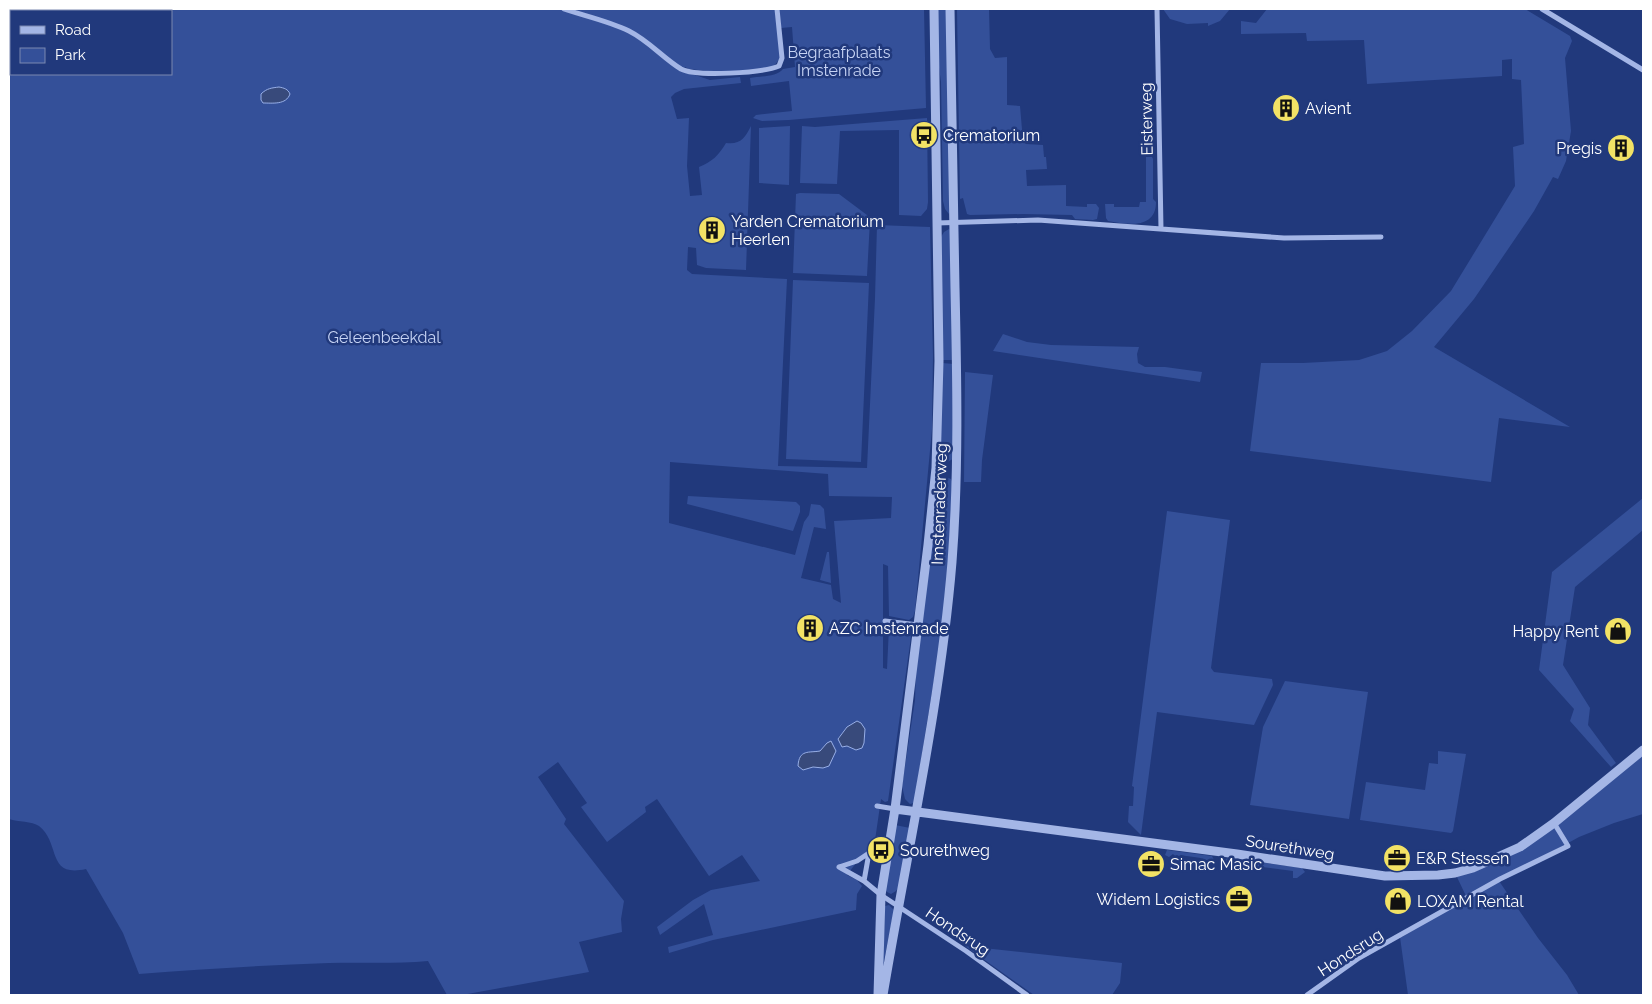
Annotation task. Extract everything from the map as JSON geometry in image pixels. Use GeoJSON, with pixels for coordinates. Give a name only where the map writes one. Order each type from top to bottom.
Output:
{"type":"FeatureCollection","features":[{"type":"Feature","properties":{"kind":"street"},"geometry":{"type":"LineString","coordinates":[[564,9],[628,31],[657,49],[685,71],[710,75],[768,69],[779,66],[782,58],[777,9]]}},
{"type":"Feature","properties":{"kind":"street","name":"Imstenraderweg"},"geometry":{"type":"LineString","coordinates":[[878,995],[881,895],[896,809],[936,468],[939,361],[934,9]]}},
{"type":"Feature","properties":{"kind":"street","name":"Imstenraderweg"},"geometry":{"type":"LineString","coordinates":[[883,995],[942,654],[952,562],[956,460],[950,9]]}},
{"type":"Feature","properties":{"kind":"street","name":"Eisterweg"},"geometry":{"type":"LineString","coordinates":[[1157,9],[1161,229]]}},
{"type":"Feature","properties":{"kind":"street"},"geometry":{"type":"LineString","coordinates":[[1542,9],[1643,70]]}},
{"type":"Feature","properties":{"kind":"street"},"geometry":{"type":"LineString","coordinates":[[938,223],[1038,220],[1284,238],[1381,237]]}},
{"type":"Feature","properties":{"kind":"street"},"geometry":{"type":"LineString","coordinates":[[885,621],[918,626]]}},
{"type":"Feature","properties":{"kind":"street","name":"Sourethweg"},"geometry":{"type":"LineString","coordinates":[[896,809],[1237,854],[1385,876],[1438,876],[1464,870],[1520,847],[1554,823],[1643,750]]}},
{"type":"Feature","properties":{"kind":"street"},"geometry":{"type":"LineString","coordinates":[[878,806],[896,809]]}},
{"type":"Feature","properties":{"kind":"street","name":"Hondsrug"},"geometry":{"type":"LineString","coordinates":[[1308,995],[1359,958],[1500,879],[1568,846],[1554,823]]}},
{"type":"Feature","properties":{"kind":"street","name":"Hondsrug"},"geometry":{"type":"LineString","coordinates":[[864,882],[869,853],[857,861],[839,867],[966,951],[1027,995]]}},
{"type":"Feature","properties":{"kind":"green space","name":"Geleenbeekdal"},"geometry":{"type":"Polygon","coordinates":[[[9,9],[775,9],[781,57],[774,66],[735,74],[685,67],[683,71],[710,80],[740,77],[741,83],[684,89],[671,97],[677,119],[689,118],[687,166],[690,196],[702,195],[699,167],[715,158],[726,143],[735,143],[742,140],[751,126],[746,270],[706,268],[697,265],[696,248],[688,247],[687,270],[692,274],[787,279],[778,466],[867,468],[877,225],[930,227],[933,356],[932,429],[915,611],[913,617],[909,620],[889,616],[888,566],[883,564],[883,668],[887,669],[889,627],[896,625],[906,628],[911,637],[888,801],[885,802],[881,799],[873,854],[862,855],[847,875],[857,880],[862,886],[857,894],[856,910],[713,940],[669,953],[668,947],[713,935],[704,904],[660,935],[657,927],[693,900],[711,890],[760,881],[742,855],[709,876],[657,799],[645,807],[646,812],[607,842],[581,807],[587,803],[558,762],[538,777],[566,819],[564,824],[624,901],[621,919],[622,932],[579,942],[589,972],[462,995],[447,995],[428,961],[282,965],[139,974],[123,933],[86,869],[73,870],[59,864],[46,833],[33,823],[9,819],[9,9]],[[670,462],[669,523],[795,555],[811,504],[820,505],[824,509],[826,529],[814,527],[801,578],[831,585],[833,599],[841,603],[834,521],[891,518],[892,497],[829,496],[828,474],[670,462]],[[847,727],[838,738],[842,747],[864,743],[865,735],[847,727]],[[827,743],[820,751],[815,752],[813,767],[823,768],[827,743]]]}},
{"type":"Feature","properties":{"kind":"green space","name":"Begraafplaats Imstenrade"},"geometry":{"type":"Polygon","coordinates":[[[779,9],[924,9],[926,108],[789,120],[762,121],[753,118],[756,115],[792,111],[789,81],[751,86],[750,78],[773,75],[783,69],[795,67],[792,27],[781,28],[779,9]]]}},
{"type":"Feature","properties":{"kind":"green space"},"geometry":{"type":"Polygon","coordinates":[[[936,9],[948,9],[949,214],[945,209],[943,201],[941,82],[936,45],[936,9]]]}},
{"type":"Feature","properties":{"kind":"green space"},"geometry":{"type":"Polygon","coordinates":[[[957,9],[989,9],[990,49],[995,58],[1007,57],[1007,105],[1020,106],[1023,141],[1026,144],[1043,145],[1047,169],[1026,170],[1027,186],[1066,185],[1066,206],[1087,207],[1087,204],[1096,204],[1099,208],[1097,219],[1075,219],[1072,215],[967,214],[963,198],[960,199],[957,9]]]}},
{"type":"Feature","properties":{"kind":"green space"},"geometry":{"type":"Polygon","coordinates":[[[1163,9],[1230,9],[1220,21],[1208,26],[1208,23],[1187,24],[1170,19],[1163,9]]]}},
{"type":"Feature","properties":{"kind":"green space"},"geometry":{"type":"Polygon","coordinates":[[[1267,9],[1525,9],[1570,36],[1572,41],[1565,58],[1571,131],[1566,161],[1558,179],[1553,177],[1534,211],[1474,299],[1434,347],[1570,427],[1499,418],[1491,482],[1250,451],[1261,363],[1359,360],[1387,351],[1412,331],[1451,291],[1515,186],[1513,147],[1524,144],[1521,80],[1512,79],[1512,59],[1502,60],[1502,76],[1367,84],[1364,40],[1307,41],[1306,33],[1241,34],[1241,21],[1256,23],[1267,9]]]}},
{"type":"Feature","properties":{"kind":"green space"},"geometry":{"type":"Polygon","coordinates":[[[927,118],[928,202],[927,209],[921,216],[899,215],[899,130],[840,131],[837,184],[800,183],[802,126],[815,127],[927,118]]]}},
{"type":"Feature","properties":{"kind":"green space"},"geometry":{"type":"Polygon","coordinates":[[[790,126],[789,185],[759,183],[759,128],[790,126]]]}},
{"type":"Feature","properties":{"kind":"green space"},"geometry":{"type":"Polygon","coordinates":[[[1146,157],[1152,157],[1153,159],[1153,199],[1156,202],[1155,211],[1146,221],[1140,223],[1124,224],[1108,221],[1105,204],[1114,204],[1114,207],[1139,207],[1140,202],[1146,202],[1146,157]]]}},
{"type":"Feature","properties":{"kind":"green space"},"geometry":{"type":"Polygon","coordinates":[[[796,194],[839,194],[867,215],[870,220],[867,276],[793,273],[796,194]]]}},
{"type":"Feature","properties":{"kind":"green space"},"geometry":{"type":"Polygon","coordinates":[[[949,229],[952,231],[954,360],[942,360],[941,237],[949,229]]]}},
{"type":"Feature","properties":{"kind":"green space"},"geometry":{"type":"Polygon","coordinates":[[[793,280],[869,283],[861,462],[786,459],[793,280]]]}},
{"type":"Feature","properties":{"kind":"green space"},"geometry":{"type":"Polygon","coordinates":[[[1003,334],[1027,342],[1051,345],[1139,347],[1137,354],[1138,363],[1145,367],[1165,367],[1202,372],[1200,382],[993,351],[1003,334]]]}},
{"type":"Feature","properties":{"kind":"green space"},"geometry":{"type":"Polygon","coordinates":[[[942,363],[954,364],[953,459],[947,462],[939,457],[942,363]]]}},
{"type":"Feature","properties":{"kind":"green space"},"geometry":{"type":"Polygon","coordinates":[[[965,372],[993,375],[981,482],[964,482],[965,372]]]}},
{"type":"Feature","properties":{"kind":"green space"},"geometry":{"type":"Polygon","coordinates":[[[946,477],[951,479],[954,486],[943,626],[922,623],[939,481],[946,477]]]}},
{"type":"Feature","properties":{"kind":"green space"},"geometry":{"type":"Polygon","coordinates":[[[688,496],[796,502],[800,506],[800,512],[793,531],[687,504],[688,496]]]}},
{"type":"Feature","properties":{"kind":"green space"},"geometry":{"type":"Polygon","coordinates":[[[1643,498],[1643,530],[1575,587],[1563,665],[1590,708],[1588,725],[1616,763],[1611,767],[1570,721],[1574,709],[1539,670],[1552,572],[1643,498]]]}},
{"type":"Feature","properties":{"kind":"green space"},"geometry":{"type":"Polygon","coordinates":[[[1167,511],[1230,520],[1211,668],[1214,672],[1272,679],[1273,685],[1254,725],[1157,712],[1141,835],[1128,822],[1129,806],[1133,806],[1134,787],[1132,786],[1167,511]]]}},
{"type":"Feature","properties":{"kind":"green space"},"geometry":{"type":"Polygon","coordinates":[[[827,552],[829,552],[831,583],[820,580],[827,552]]]}},
{"type":"Feature","properties":{"kind":"green space"},"geometry":{"type":"Polygon","coordinates":[[[921,628],[942,630],[914,803],[910,804],[905,799],[902,786],[915,700],[916,667],[921,628]]]}},
{"type":"Feature","properties":{"kind":"green space"},"geometry":{"type":"Polygon","coordinates":[[[1285,681],[1368,692],[1349,819],[1250,805],[1263,727],[1285,681]]]}},
{"type":"Feature","properties":{"kind":"green space"},"geometry":{"type":"Polygon","coordinates":[[[1438,751],[1466,754],[1453,831],[1451,833],[1360,820],[1366,782],[1425,790],[1429,763],[1438,764],[1438,751]]]}},
{"type":"Feature","properties":{"kind":"green space"},"geometry":{"type":"Polygon","coordinates":[[[1643,755],[1643,814],[1579,837],[1499,881],[1538,938],[1567,975],[1579,995],[1408,995],[1400,937],[1467,898],[1455,873],[1520,847],[1643,755]]]}},
{"type":"Feature","properties":{"kind":"green space"},"geometry":{"type":"Polygon","coordinates":[[[895,825],[910,828],[899,887],[891,894],[885,889],[895,825]]]}},
{"type":"Feature","properties":{"kind":"green space"},"geometry":{"type":"Polygon","coordinates":[[[1167,850],[1212,856],[1215,862],[1210,865],[1209,861],[1199,858],[1175,856],[1173,854],[1169,857],[1165,855],[1167,850]]]}},
{"type":"Feature","properties":{"kind":"green space"},"geometry":{"type":"Polygon","coordinates":[[[1230,858],[1302,868],[1305,872],[1297,878],[1293,878],[1293,871],[1223,862],[1225,859],[1230,858]]]}},
{"type":"Feature","properties":{"kind":"green space"},"geometry":{"type":"Polygon","coordinates":[[[889,905],[894,910],[883,966],[885,906],[889,905]]]}},
{"type":"Feature","properties":{"kind":"green space"},"geometry":{"type":"Polygon","coordinates":[[[965,946],[1122,963],[1120,983],[1112,995],[1034,995],[965,946]]]}},
{"type":"Feature","properties":{"kind":"shaded area"},"geometry":{"type":"Polygon","coordinates":[[[284,88],[290,94],[286,100],[279,103],[263,103],[261,94],[267,89],[284,88]]]}},
{"type":"Feature","properties":{"kind":"shaded area"},"geometry":{"type":"Polygon","coordinates":[[[857,721],[865,729],[862,748],[856,750],[847,746],[842,747],[838,739],[847,727],[857,721]]]}},
{"type":"Feature","properties":{"kind":"shaded area"},"geometry":{"type":"Polygon","coordinates":[[[831,741],[836,751],[829,766],[803,770],[798,766],[802,754],[820,751],[831,741]]]}},
{"type":"Feature","properties":{"kind":"place","name":"Avient"},"geometry":{"type":"Point","coordinates":[1286,108]}},
{"type":"Feature","properties":{"kind":"place","name":"Crematorium"},"geometry":{"type":"Point","coordinates":[924,135]}},
{"type":"Feature","properties":{"kind":"place","name":"Pregis"},"geometry":{"type":"Point","coordinates":[1621,148]}},
{"type":"Feature","properties":{"kind":"place","name":"Yarden Crematorium Heerlen"},"geometry":{"type":"Point","coordinates":[712,230]}},
{"type":"Feature","properties":{"kind":"place","name":"AZC Imstenrade"},"geometry":{"type":"Point","coordinates":[810,628]}},
{"type":"Feature","properties":{"kind":"place","name":"Happy Rent"},"geometry":{"type":"Point","coordinates":[1618,631]}},
{"type":"Feature","properties":{"kind":"place","name":"Sourethweg"},"geometry":{"type":"Point","coordinates":[881,850]}},
{"type":"Feature","properties":{"kind":"place","name":"E&R Stessen"},"geometry":{"type":"Point","coordinates":[1397,858]}},
{"type":"Feature","properties":{"kind":"place","name":"Simac Masic"},"geometry":{"type":"Point","coordinates":[1151,864]}},
{"type":"Feature","properties":{"kind":"place","name":"Widem Logistics"},"geometry":{"type":"Point","coordinates":[1239,899]}},
{"type":"Feature","properties":{"kind":"place","name":"LOXAM Rental"},"geometry":{"type":"Point","coordinates":[1398,901]}}]}
